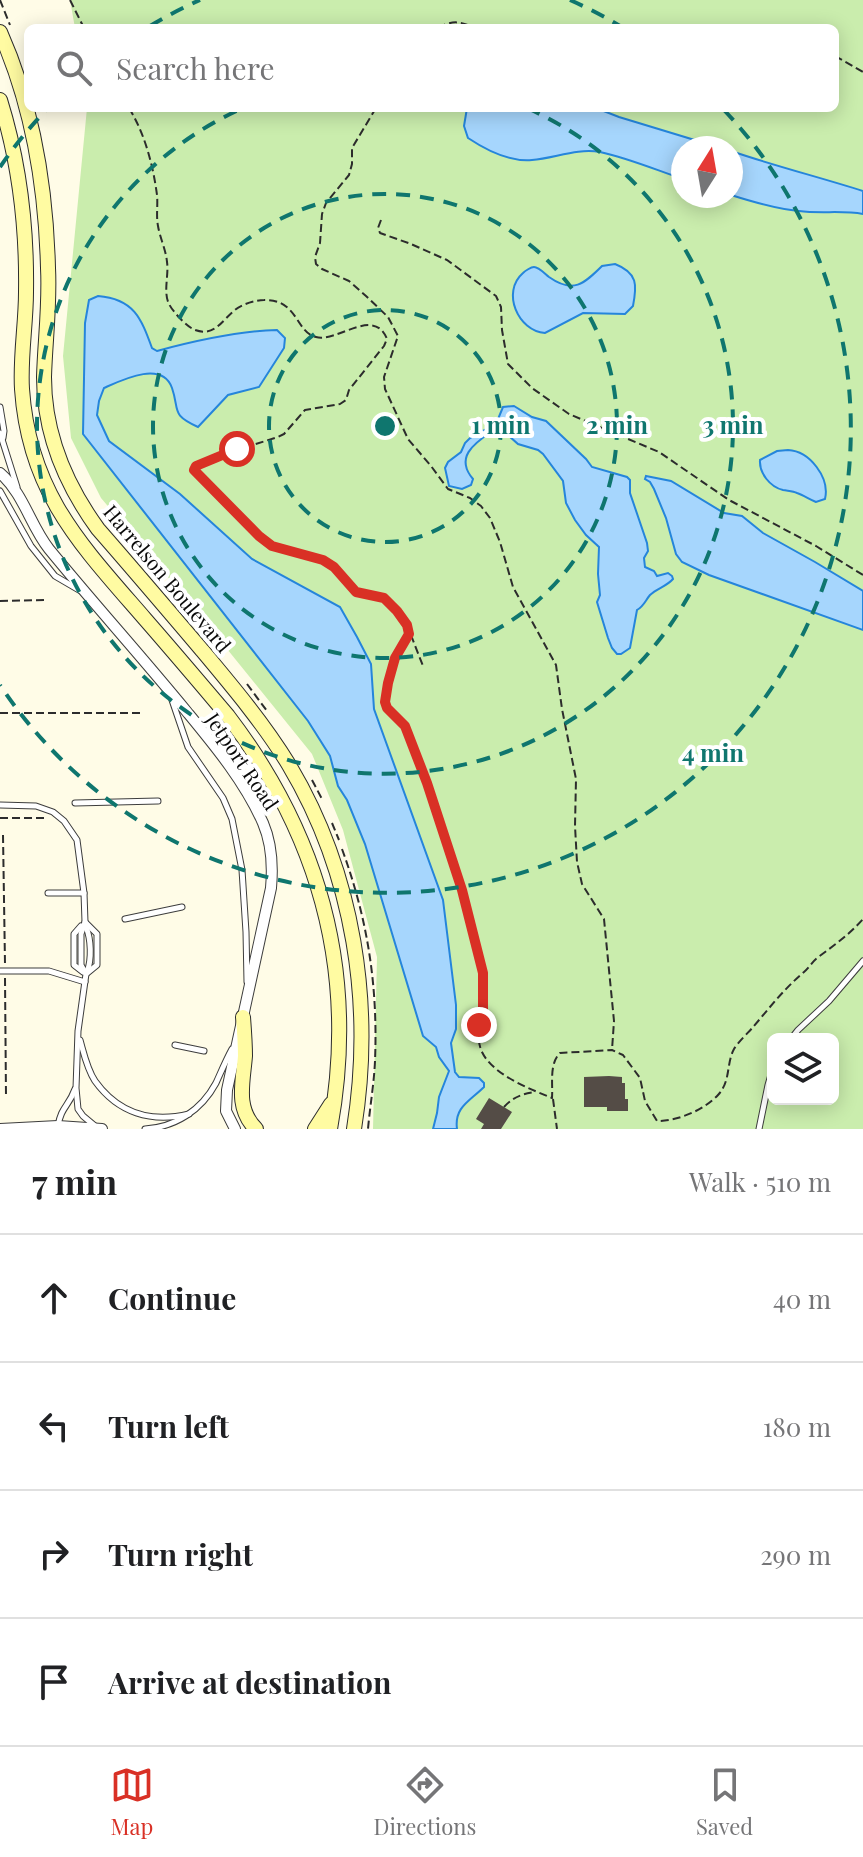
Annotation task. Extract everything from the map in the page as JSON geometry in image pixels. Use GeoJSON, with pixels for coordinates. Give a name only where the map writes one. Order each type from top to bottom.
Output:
{"type":"FeatureCollection","features":[{"type":"Feature","properties":{"kind":"main road","name":"Harrelson Boulevard"},"geometry":{"type":"LineString","coordinates":[[0,32],[24,101]]}},
{"type":"Feature","properties":{"kind":"main road"},"geometry":{"type":"LineString","coordinates":[[0,100],[22,203],[26,293],[22,388],[26,422],[39,470],[54,503],[74,535],[228,716],[266,770],[290,816],[313,871],[331,932],[335,958],[339,1007],[335,1096],[330,1129]]}},
{"type":"Feature","properties":{"kind":"main road","name":"Harrelson Boulevard"},"geometry":{"type":"LineString","coordinates":[[26,112],[40,176],[47,237],[49,271],[44,379],[51,434],[73,489],[98,529],[260,721],[289,765],[322,830],[345,900],[360,989],[361,1060],[354,1129]]}},
{"type":"Feature","properties":{"kind":"main road"},"geometry":{"type":"LineString","coordinates":[[243,1017],[245,1053],[241,1100],[245,1113],[256,1129]]}},
{"type":"Feature","properties":{"kind":"main road"},"geometry":{"type":"LineString","coordinates":[[315,1129],[335,1096]]}},
{"type":"Feature","properties":{"kind":"street","name":"Jetport Road"},"geometry":{"type":"LineString","coordinates":[[0,473],[19,495],[46,545],[209,739],[248,794],[264,824],[273,867],[227,1090],[226,1103],[235,1129]]}},
{"type":"Feature","properties":{"kind":"street"},"geometry":{"type":"LineString","coordinates":[[0,1129],[102,1129]]}},
{"type":"Feature","properties":{"kind":"lane"},"geometry":{"type":"LineString","coordinates":[[0,407],[4,431],[1,436],[19,495]]}},
{"type":"Feature","properties":{"kind":"lane"},"geometry":{"type":"LineString","coordinates":[[0,491],[31,546],[55,576],[87,594]]}},
{"type":"Feature","properties":{"kind":"lane"},"geometry":{"type":"LineString","coordinates":[[169,689],[188,747],[223,798],[232,819],[242,870],[247,999]]}},
{"type":"Feature","properties":{"kind":"lane"},"geometry":{"type":"LineString","coordinates":[[75,803],[158,801]]}},
{"type":"Feature","properties":{"kind":"lane"},"geometry":{"type":"LineString","coordinates":[[0,805],[36,806],[53,812],[64,821],[77,840],[85,922],[81,934],[81,965],[86,974],[78,1031],[76,1088],[78,1109],[89,1122],[102,1129]]}},
{"type":"Feature","properties":{"kind":"lane"},"geometry":{"type":"LineString","coordinates":[[48,893],[84,893]]}},
{"type":"Feature","properties":{"kind":"lane"},"geometry":{"type":"LineString","coordinates":[[125,919],[182,907]]}},
{"type":"Feature","properties":{"kind":"lane"},"geometry":{"type":"LineString","coordinates":[[85,922],[97,934],[97,965],[86,974]]}},
{"type":"Feature","properties":{"kind":"lane"},"geometry":{"type":"LineString","coordinates":[[796,1033],[829,1001],[863,961]]}},
{"type":"Feature","properties":{"kind":"lane"},"geometry":{"type":"LineString","coordinates":[[0,971],[49,971],[85,982]]}},
{"type":"Feature","properties":{"kind":"lane"},"geometry":{"type":"LineString","coordinates":[[78,1031],[94,1080],[110,1098],[143,1115],[164,1119],[189,1114]]}},
{"type":"Feature","properties":{"kind":"lane"},"geometry":{"type":"LineString","coordinates":[[145,1129],[171,1124],[189,1114],[205,1099],[238,1037]]}},
{"type":"Feature","properties":{"kind":"lane"},"geometry":{"type":"LineString","coordinates":[[175,1045],[204,1051]]}},
{"type":"Feature","properties":{"kind":"lane"},"geometry":{"type":"LineString","coordinates":[[58,1128],[62,1110],[76,1088]]}},
{"type":"Feature","properties":{"kind":"lane"},"geometry":{"type":"LineString","coordinates":[[759,1129],[767,1090]]}},
{"type":"Feature","properties":{"kind":"path"},"geometry":{"type":"LineString","coordinates":[[70,0],[82,24]]}},
{"type":"Feature","properties":{"kind":"path"},"geometry":{"type":"LineString","coordinates":[[447,24],[454,21],[467,24]]}},
{"type":"Feature","properties":{"kind":"path"},"geometry":{"type":"LineString","coordinates":[[839,58],[863,72]]}},
{"type":"Feature","properties":{"kind":"path"},"geometry":{"type":"LineString","coordinates":[[132,112],[146,143],[157,196],[157,223],[167,262],[167,301],[192,329],[211,331],[218,328],[236,308],[263,299],[289,308],[306,333],[318,338],[366,325],[384,331],[387,339],[384,346],[349,390],[346,400],[340,404],[305,410],[284,434],[205,460],[194,470],[272,546],[323,560],[334,567],[356,592],[384,598],[407,625],[423,666]]}},
{"type":"Feature","properties":{"kind":"path"},"geometry":{"type":"LineString","coordinates":[[374,112],[352,148],[349,175],[326,203],[316,264],[349,281],[388,317],[398,336],[384,377],[385,389],[408,439],[448,489],[470,498],[490,518],[513,587],[556,665],[576,779],[577,862],[582,884],[604,919],[614,1021],[612,1050]]}},
{"type":"Feature","properties":{"kind":"path"},"geometry":{"type":"LineString","coordinates":[[381,220],[380,233],[447,260],[496,296],[501,307],[508,364],[532,388],[569,414],[659,452],[729,500],[863,575]]}},
{"type":"Feature","properties":{"kind":"path"},"geometry":{"type":"LineString","coordinates":[[0,601],[47,600]]}},
{"type":"Feature","properties":{"kind":"path"},"geometry":{"type":"LineString","coordinates":[[409,634],[395,658],[385,702],[405,726],[462,890],[483,973],[483,1010],[478,1037],[481,1051],[492,1065],[508,1076],[552,1098]]}},
{"type":"Feature","properties":{"kind":"path"},"geometry":{"type":"LineString","coordinates":[[247,685],[273,719]]}},
{"type":"Feature","properties":{"kind":"path"},"geometry":{"type":"LineString","coordinates":[[0,713],[141,713]]}},
{"type":"Feature","properties":{"kind":"path"},"geometry":{"type":"LineString","coordinates":[[311,779],[325,806]]}},
{"type":"Feature","properties":{"kind":"path"},"geometry":{"type":"LineString","coordinates":[[0,818],[44,818]]}},
{"type":"Feature","properties":{"kind":"path"},"geometry":{"type":"LineString","coordinates":[[331,821],[355,883],[372,959],[376,1009],[375,1065],[368,1129]]}},
{"type":"Feature","properties":{"kind":"path"},"geometry":{"type":"LineString","coordinates":[[657,1121],[681,1117],[703,1107],[718,1095],[727,1082],[734,1050],[777,997],[814,960],[840,942],[863,919]]}},
{"type":"Feature","properties":{"kind":"path"},"geometry":{"type":"LineString","coordinates":[[557,1129],[552,1098],[553,1071],[555,1057],[560,1053],[612,1050],[623,1055],[640,1078],[645,1101],[657,1121]]}},
{"type":"Feature","properties":{"kind":"path"},"geometry":{"type":"LineString","coordinates":[[504,1107],[522,1094],[537,1091]]}},
{"type":"Feature","properties":{"kind":"path"},"geometry":{"type":"LineString","coordinates":[[654,1129],[657,1121]]}},
{"type":"Feature","properties":{"kind":"green space"},"geometry":{"type":"Polygon","coordinates":[[[70,0],[863,0],[863,1129],[373,1129],[377,957],[343,830],[312,754],[101,498],[71,438],[63,356],[87,112],[839,112],[839,24],[74,24],[70,0]]]}},
{"type":"Feature","properties":{"kind":"water"},"geometry":{"type":"Polygon","coordinates":[[[466,112],[606,112],[682,136],[671,136],[671,175],[591,151],[532,160],[515,159],[490,151],[468,138],[464,126],[466,112]]]}},
{"type":"Feature","properties":{"kind":"water"},"geometry":{"type":"Polygon","coordinates":[[[743,155],[863,191],[863,214],[807,212],[743,199],[743,155]]]}},
{"type":"Feature","properties":{"kind":"water"},"geometry":{"type":"Polygon","coordinates":[[[615,264],[628,271],[634,280],[633,306],[625,314],[583,313],[545,333],[535,331],[520,318],[513,300],[513,290],[523,273],[530,268],[536,267],[557,282],[572,286],[590,278],[602,266],[615,264]]]}},
{"type":"Feature","properties":{"kind":"water"},"geometry":{"type":"Polygon","coordinates":[[[98,296],[128,306],[140,319],[152,348],[157,351],[247,332],[277,330],[285,338],[284,348],[259,387],[228,395],[198,427],[180,415],[172,388],[160,375],[141,374],[104,388],[97,415],[109,441],[180,494],[252,559],[340,607],[371,664],[374,709],[443,900],[456,1005],[456,1029],[451,1043],[455,1072],[459,1077],[479,1078],[484,1083],[484,1087],[458,1115],[457,1129],[433,1129],[439,1097],[449,1071],[436,1047],[423,1036],[365,844],[338,786],[330,756],[308,721],[83,434],[85,323],[89,300],[98,296]]]}},
{"type":"Feature","properties":{"kind":"water"},"geometry":{"type":"Polygon","coordinates":[[[514,406],[546,421],[592,467],[630,480],[630,493],[647,543],[645,567],[657,576],[668,573],[672,576],[670,582],[650,595],[637,610],[630,648],[621,654],[612,648],[597,602],[600,595],[599,547],[575,520],[566,503],[563,481],[538,450],[518,444],[501,429],[495,430],[493,427],[503,407],[514,406]]]}},
{"type":"Feature","properties":{"kind":"water"},"geometry":{"type":"Polygon","coordinates":[[[490,427],[491,432],[478,441],[466,458],[473,479],[471,485],[462,489],[449,486],[445,468],[448,462],[461,452],[470,438],[490,427]]]}},
{"type":"Feature","properties":{"kind":"water"},"geometry":{"type":"Polygon","coordinates":[[[788,450],[804,455],[817,467],[826,491],[825,499],[816,502],[778,488],[766,479],[760,460],[777,451],[788,450]]]}},
{"type":"Feature","properties":{"kind":"water"},"geometry":{"type":"Polygon","coordinates":[[[646,476],[671,481],[724,513],[742,516],[763,533],[863,591],[863,630],[709,575],[682,562],[676,554],[666,518],[646,476]]]}},
{"type":"Feature","properties":{"kind":"building"},"geometry":{"type":"Polygon","coordinates":[[[584,1077],[622,1077],[628,1111],[584,1107],[584,1077]]]}},
{"type":"Feature","properties":{"kind":"building"},"geometry":{"type":"Polygon","coordinates":[[[489,1098],[512,1112],[501,1129],[481,1129],[484,1124],[476,1119],[489,1098]]]}},
{"type":"Feature","properties":{"kind":"route"},"geometry":{"type":"LineString","coordinates":[[237,449],[205,460],[196,466],[196,474],[272,546],[323,560],[334,567],[356,592],[384,598],[407,625],[409,634],[395,658],[385,702],[392,715],[405,726],[462,890],[483,973],[483,1010],[479,1025]]}}]}
